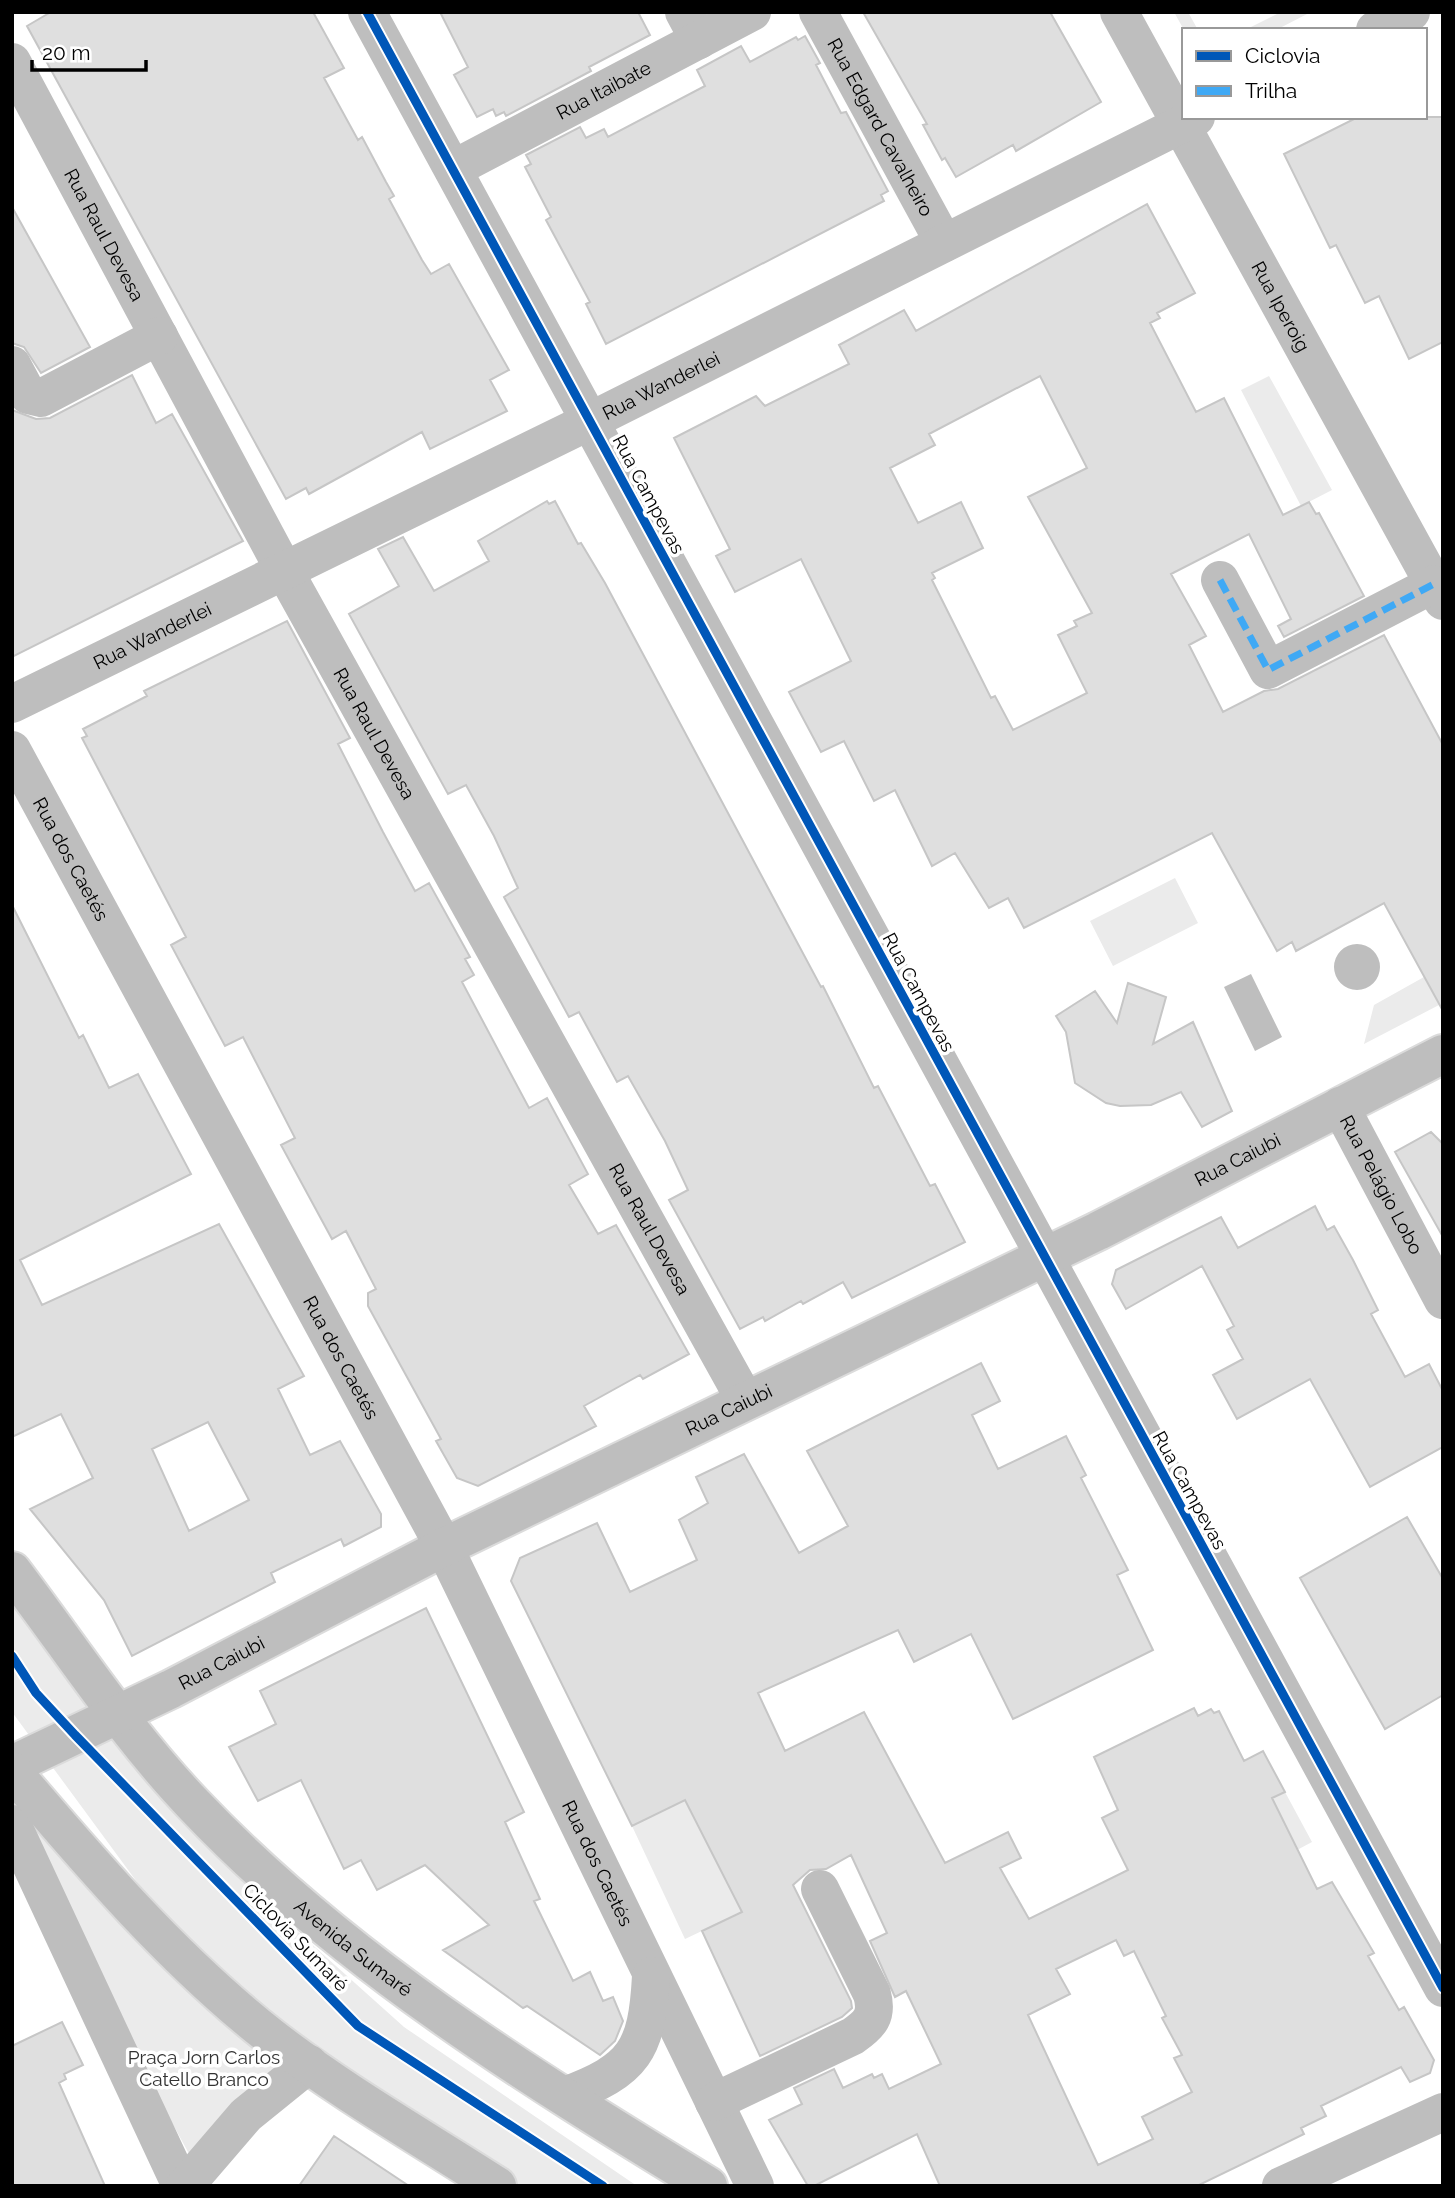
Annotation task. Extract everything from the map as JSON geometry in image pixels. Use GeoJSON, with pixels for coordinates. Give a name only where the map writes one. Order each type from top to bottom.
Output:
{"type":"FeatureCollection","features":[{"type":"Feature","properties":{"kind":"street","name":"Rua Campevas"},"geometry":{"type":"LineString","coordinates":[[367,12],[1043,1258],[1443,1988]]}},
{"type":"Feature","properties":{"kind":"street","name":"Rua Itaibate"},"geometry":{"type":"LineString","coordinates":[[453,169],[692,26],[752,12]]}},
{"type":"Feature","properties":{"kind":"street","name":"Rua Edgard Cavalheiro"},"geometry":{"type":"LineString","coordinates":[[818,12],[944,243]]}},
{"type":"Feature","properties":{"kind":"street","name":"Rua Iperoig"},"geometry":{"type":"LineString","coordinates":[[1119,12],[1182,112]]}},
{"type":"Feature","properties":{"kind":"street"},"geometry":{"type":"LineString","coordinates":[[1379,28],[1411,12]]}},
{"type":"Feature","properties":{"kind":"street","name":"Rua Raul Devesa"},"geometry":{"type":"LineString","coordinates":[[12,62],[285,572],[745,1400]]}},
{"type":"Feature","properties":{"kind":"street","name":"Rua Wanderlei"},"geometry":{"type":"LineString","coordinates":[[12,704],[590,421],[1188,121]]}},
{"type":"Feature","properties":{"kind":"street","name":"Rua Iperoig"},"geometry":{"type":"LineString","coordinates":[[1188,121],[1438,593]]}},
{"type":"Feature","properties":{"kind":"street"},"geometry":{"type":"LineString","coordinates":[[12,365],[28,395],[41,398],[159,336]]}},
{"type":"Feature","properties":{"kind":"street"},"geometry":{"type":"LineString","coordinates":[[1220,580],[1268,670],[1438,593]]}},
{"type":"Feature","properties":{"kind":"street","name":"Rua dos Caetés"},"geometry":{"type":"LineString","coordinates":[[12,750],[444,1547],[755,2186]]}},
{"type":"Feature","properties":{"kind":"street","name":"Rua Caiubi"},"geometry":{"type":"LineString","coordinates":[[12,1765],[444,1547],[1043,1258],[1443,1054]]}},
{"type":"Feature","properties":{"kind":"street","name":"Rua Pelágio Lobo"},"geometry":{"type":"LineString","coordinates":[[1340,1106],[1443,1300]]}},
{"type":"Feature","properties":{"kind":"street","name":"Avenida Sumaré"},"geometry":{"type":"LineString","coordinates":[[12,1571],[117,1714],[193,1805],[294,1899],[380,1969],[454,2024],[708,2186]]}},
{"type":"Feature","properties":{"kind":"street"},"geometry":{"type":"LineString","coordinates":[[12,1771],[183,1960],[271,2037],[497,2186]]}},
{"type":"Feature","properties":{"kind":"street"},"geometry":{"type":"LineString","coordinates":[[12,1824],[183,2186],[246,2115],[309,2064]]}},
{"type":"Feature","properties":{"kind":"street"},"geometry":{"type":"LineString","coordinates":[[714,2102],[853,2036],[872,2022],[875,2007],[872,1994],[820,1889]]}},
{"type":"Feature","properties":{"kind":"street","name":"Rua dos Caetés"},"geometry":{"type":"LineString","coordinates":[[564,2096],[608,2078],[624,2067],[638,2045],[649,2017],[651,1976]]}},
{"type":"Feature","properties":{"kind":"street"},"geometry":{"type":"LineString","coordinates":[[1281,2186],[1443,2112]]}},
{"type":"Feature","properties":{"kind":"green space"},"geometry":{"type":"Polygon","coordinates":[[[1174,12],[1188,12],[1197,28],[1183,28],[1174,12]]]}},
{"type":"Feature","properties":{"kind":"green space"},"geometry":{"type":"Polygon","coordinates":[[[1281,12],[1311,12],[1280,28],[1249,28],[1281,12]]]}},
{"type":"Feature","properties":{"kind":"green space"},"geometry":{"type":"Polygon","coordinates":[[[1269,376],[1332,490],[1301,506],[1241,390],[1269,376]]]}},
{"type":"Feature","properties":{"kind":"green space"},"geometry":{"type":"Polygon","coordinates":[[[1175,878],[1198,923],[1113,966],[1090,921],[1175,878]]]}},
{"type":"Feature","properties":{"kind":"green space"},"geometry":{"type":"Polygon","coordinates":[[[1424,977],[1439,1005],[1364,1044],[1374,1005],[1424,977]]]}},
{"type":"Feature","properties":{"kind":"green space"},"geometry":{"type":"Polygon","coordinates":[[[12,1605],[179,1816],[249,1888],[404,2027],[637,2186],[515,2186],[342,2070],[184,1946],[12,1712],[12,1605]]]}},
{"type":"Feature","properties":{"kind":"green space"},"geometry":{"type":"Polygon","coordinates":[[[1285,1792],[1312,1842],[1297,1850],[1272,1798],[1285,1792]]]}},
{"type":"Feature","properties":{"kind":"green space"},"geometry":{"type":"Polygon","coordinates":[[[685,1800],[742,1912],[685,1939],[632,1826],[685,1800]]]}},
{"type":"Feature","properties":{"kind":"green space","name":"Praça Jorn Carlos Catello Branco"},"geometry":{"type":"Polygon","coordinates":[[[31,1816],[290,2067],[193,2161],[108,2006],[37,1860],[31,1816]]]}},
{"type":"Feature","properties":{"kind":"shaded area"},"geometry":{"type":"Polygon","coordinates":[[[1357,944],[1373,951],[1380,967],[1373,983],[1357,990],[1341,983],[1334,967],[1341,951],[1357,944]]]}},
{"type":"Feature","properties":{"kind":"shaded area"},"geometry":{"type":"Polygon","coordinates":[[[1251,974],[1282,1037],[1255,1051],[1224,987],[1251,974]]]}},
{"type":"Feature","properties":{"kind":"building"},"geometry":{"type":"Polygon","coordinates":[[[51,12],[313,12],[344,68],[324,78],[358,140],[362,137],[394,196],[389,199],[422,260],[431,274],[449,264],[509,370],[490,380],[507,411],[430,449],[422,432],[309,494],[306,488],[286,499],[27,26],[51,12]]]}},
{"type":"Feature","properties":{"kind":"building"},"geometry":{"type":"Polygon","coordinates":[[[440,12],[638,12],[650,35],[589,67],[591,71],[506,116],[504,112],[496,116],[493,109],[477,117],[454,75],[468,67],[440,12]]]}},
{"type":"Feature","properties":{"kind":"building"},"geometry":{"type":"Polygon","coordinates":[[[863,12],[1050,12],[1101,102],[1016,151],[1013,145],[956,177],[945,158],[942,160],[923,125],[927,124],[863,12]]]}},
{"type":"Feature","properties":{"kind":"building"},"geometry":{"type":"Polygon","coordinates":[[[805,36],[820,63],[816,65],[841,113],[846,112],[888,191],[881,195],[884,201],[606,344],[586,304],[590,302],[546,220],[551,217],[525,167],[531,164],[526,155],[580,127],[586,138],[604,129],[608,137],[705,86],[697,70],[741,46],[750,62],[796,37],[798,40],[805,36]]]}},
{"type":"Feature","properties":{"kind":"building"},"geometry":{"type":"Polygon","coordinates":[[[1443,117],[1443,342],[1409,359],[1379,296],[1365,303],[1336,245],[1330,248],[1284,154],[1354,119],[1443,117]]]}},
{"type":"Feature","properties":{"kind":"building"},"geometry":{"type":"Polygon","coordinates":[[[1147,204],[1195,293],[1157,313],[1160,318],[1150,323],[1196,412],[1224,398],[1283,515],[1309,502],[1316,514],[1319,513],[1364,596],[1284,637],[1278,626],[1291,619],[1249,534],[1171,574],[1206,636],[1189,645],[1223,712],[1264,691],[1278,689],[1384,635],[1443,745],[1443,1011],[1384,903],[1296,951],[1292,942],[1277,951],[1212,833],[1024,928],[1008,898],[989,908],[955,853],[932,866],[895,790],[874,801],[844,741],[821,752],[789,692],[851,661],[801,559],[735,592],[716,556],[730,549],[674,438],[756,396],[765,406],[849,364],[839,345],[904,310],[916,331],[1147,204]],[[1040,376],[929,434],[935,445],[890,468],[918,523],[961,502],[983,548],[932,573],[935,578],[932,580],[991,698],[995,696],[1013,730],[1087,693],[1058,635],[1077,626],[1074,621],[1092,613],[1028,497],[1087,468],[1040,376]]]}},
{"type":"Feature","properties":{"kind":"building"},"geometry":{"type":"Polygon","coordinates":[[[12,207],[90,347],[41,373],[24,347],[12,343],[12,207]]]}},
{"type":"Feature","properties":{"kind":"building"},"geometry":{"type":"Polygon","coordinates":[[[132,375],[156,423],[172,414],[243,541],[12,657],[12,410],[36,419],[50,418],[132,375]]]}},
{"type":"Feature","properties":{"kind":"building"},"geometry":{"type":"Polygon","coordinates":[[[547,501],[549,504],[555,501],[578,544],[581,543],[605,583],[821,987],[823,986],[874,1088],[878,1086],[930,1186],[935,1184],[965,1242],[852,1298],[843,1282],[803,1304],[801,1301],[765,1321],[763,1317],[740,1329],[669,1200],[688,1190],[665,1141],[628,1076],[617,1082],[579,1012],[569,1017],[504,897],[518,888],[494,836],[466,785],[448,794],[349,614],[399,586],[378,549],[403,537],[434,591],[489,561],[478,541],[547,501]]]}},
{"type":"Feature","properties":{"kind":"building"},"geometry":{"type":"Polygon","coordinates":[[[287,621],[350,738],[338,744],[415,891],[429,883],[470,957],[465,959],[474,975],[462,982],[529,1108],[547,1098],[588,1174],[569,1185],[598,1234],[616,1225],[689,1354],[643,1379],[640,1375],[584,1406],[596,1426],[478,1486],[457,1478],[436,1441],[441,1439],[368,1306],[368,1293],[376,1289],[346,1231],[332,1239],[281,1145],[295,1138],[243,1037],[225,1046],[171,945],[186,937],[82,738],[87,736],[83,729],[147,696],[144,691],[287,621]]]}},
{"type":"Feature","properties":{"kind":"building"},"geometry":{"type":"Polygon","coordinates":[[[12,905],[79,1038],[83,1035],[109,1088],[138,1074],[191,1174],[20,1260],[42,1305],[219,1224],[304,1376],[278,1389],[310,1455],[340,1441],[381,1514],[381,1527],[344,1546],[341,1539],[271,1573],[275,1582],[132,1656],[104,1600],[30,1509],[93,1478],[61,1414],[12,1437],[12,905]],[[208,1422],[152,1449],[189,1531],[249,1500],[208,1422]]]}},
{"type":"Feature","properties":{"kind":"building"},"geometry":{"type":"Polygon","coordinates":[[[1128,983],[1166,997],[1153,1044],[1193,1022],[1232,1111],[1202,1127],[1181,1092],[1151,1105],[1120,1106],[1106,1103],[1075,1083],[1066,1032],[1056,1016],[1095,991],[1117,1023],[1128,983]]]}},
{"type":"Feature","properties":{"kind":"building"},"geometry":{"type":"Polygon","coordinates":[[[1431,1132],[1443,1144],[1443,1237],[1395,1152],[1431,1132]]]}},
{"type":"Feature","properties":{"kind":"building"},"geometry":{"type":"Polygon","coordinates":[[[1315,1206],[1327,1230],[1334,1226],[1353,1260],[1378,1310],[1371,1314],[1405,1377],[1429,1364],[1443,1391],[1443,1447],[1370,1487],[1310,1379],[1237,1419],[1213,1375],[1243,1359],[1227,1330],[1234,1326],[1202,1266],[1126,1309],[1112,1284],[1116,1270],[1221,1217],[1238,1248],[1315,1206]]]}},
{"type":"Feature","properties":{"kind":"building"},"geometry":{"type":"Polygon","coordinates":[[[981,1363],[1000,1401],[972,1415],[998,1469],[1066,1436],[1086,1475],[1081,1478],[1128,1570],[1117,1575],[1153,1650],[1013,1719],[971,1634],[914,1662],[898,1630],[758,1693],[785,1751],[864,1712],[945,1863],[1008,1832],[1021,1858],[1000,1868],[1029,1919],[1128,1870],[1102,1818],[1118,1810],[1094,1757],[1194,1708],[1198,1716],[1211,1709],[1214,1713],[1219,1711],[1244,1761],[1263,1751],[1285,1792],[1272,1798],[1317,1889],[1332,1882],[1374,1953],[1368,1956],[1399,2010],[1404,2007],[1434,2060],[1430,2073],[1410,2082],[1401,2067],[1321,2106],[1326,2116],[1301,2128],[1304,2134],[1197,2186],[940,2186],[917,2134],[814,2186],[808,2186],[769,2120],[802,2104],[794,2088],[834,2069],[843,2088],[872,2074],[874,2078],[882,2074],[889,2089],[941,2064],[906,1991],[895,1997],[870,1941],[887,1933],[851,1855],[826,1869],[810,1870],[793,1885],[851,2001],[852,2008],[842,2017],[760,2056],[702,1931],[742,1912],[685,1800],[632,1826],[511,1581],[520,1558],[597,1523],[630,1592],[697,1560],[679,1520],[708,1503],[696,1477],[744,1454],[799,1553],[848,1526],[807,1451],[981,1363]],[[1116,1940],[1056,1969],[1070,1994],[1028,2015],[1098,2165],[1153,2139],[1142,2117],[1192,2092],[1174,2058],[1182,2055],[1162,2018],[1166,2016],[1134,1951],[1124,1956],[1116,1940]]]}},
{"type":"Feature","properties":{"kind":"building"},"geometry":{"type":"Polygon","coordinates":[[[1407,1517],[1443,1579],[1443,1695],[1385,1729],[1300,1578],[1407,1517]]]}},
{"type":"Feature","properties":{"kind":"building"},"geometry":{"type":"Polygon","coordinates":[[[426,1608],[524,1812],[505,1822],[540,1899],[534,1901],[573,1981],[590,1972],[603,2001],[613,1997],[623,2021],[615,2041],[600,2055],[527,2006],[523,2008],[443,1950],[489,1925],[425,1865],[377,1890],[361,1860],[344,1869],[301,1780],[258,1801],[229,1747],[276,1724],[260,1691],[426,1608]]]}},
{"type":"Feature","properties":{"kind":"building"},"geometry":{"type":"Polygon","coordinates":[[[62,2022],[83,2065],[64,2074],[66,2079],[59,2083],[105,2186],[12,2186],[12,2046],[62,2022]]]}},
{"type":"Feature","properties":{"kind":"building"},"geometry":{"type":"Polygon","coordinates":[[[334,2136],[409,2186],[299,2186],[334,2136]]]}},
{"type":"Feature","properties":{"kind":"marked path"},"geometry":{"type":"LineString","coordinates":[[1220,580],[1268,670],[1434,584]]}},
{"type":"Feature","properties":{"kind":"cycle path"},"geometry":{"type":"LineString","coordinates":[[367,12],[1443,1988]]}},
{"type":"Feature","properties":{"kind":"cycle path","name":"Ciclovia Sumaré"},"geometry":{"type":"LineString","coordinates":[[12,1656],[36,1693],[75,1735],[358,2026],[603,2186]]}}]}
